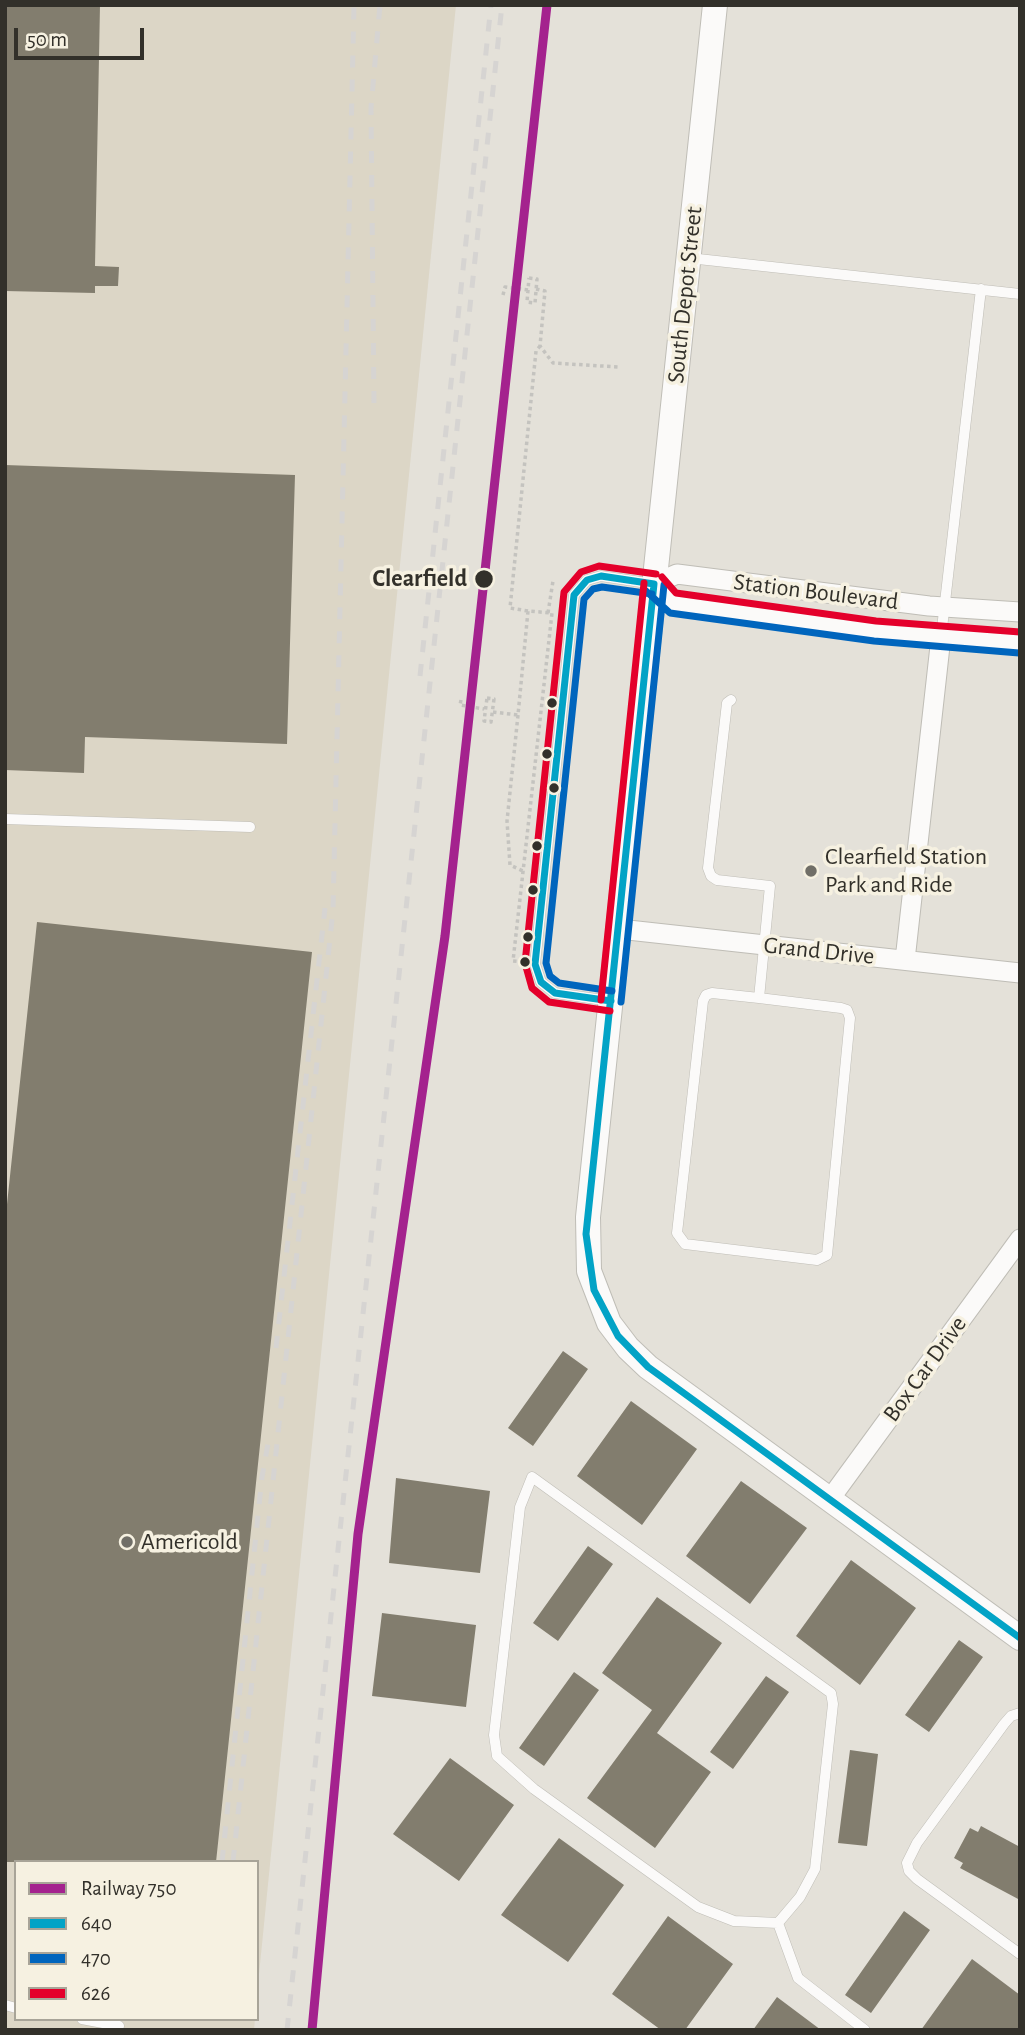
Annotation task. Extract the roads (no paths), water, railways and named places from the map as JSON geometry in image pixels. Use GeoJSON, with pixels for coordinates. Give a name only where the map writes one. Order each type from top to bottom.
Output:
{"type":"FeatureCollection","features":[{"type":"Feature","properties":{"kind":"street","name":"South Depot Street"},"geometry":{"type":"LineString","coordinates":[[715,5],[586,1234],[589,1271],[601,1309],[618,1336],[648,1367],[1020,1638]]}},
{"type":"Feature","properties":{"kind":"street","name":"Station Boulevard"},"geometry":{"type":"LineString","coordinates":[[1020,612],[943,607],[677,574],[654,584],[671,603],[785,621],[1020,643]]}},
{"type":"Feature","properties":{"kind":"street"},"geometry":{"type":"LineString","coordinates":[[905,960],[941,637]]}},
{"type":"Feature","properties":{"kind":"street","name":"Grand Drive"},"geometry":{"type":"LineString","coordinates":[[618,929],[1020,973]]}},
{"type":"Feature","properties":{"kind":"street","name":"Box Car Drive"},"geometry":{"type":"LineString","coordinates":[[830,1499],[1020,1239]]}},
{"type":"Feature","properties":{"kind":"lane"},"geometry":{"type":"LineString","coordinates":[[689,258],[1020,294]]}},
{"type":"Feature","properties":{"kind":"lane"},"geometry":{"type":"LineString","coordinates":[[941,637],[981,289]]}},
{"type":"Feature","properties":{"kind":"lane"},"geometry":{"type":"LineString","coordinates":[[611,1001],[555,993],[541,982],[536,960],[574,595],[587,580],[601,576],[654,584]]}},
{"type":"Feature","properties":{"kind":"lane"},"geometry":{"type":"LineString","coordinates":[[731,700],[727,703],[708,868],[711,876],[717,880],[770,886],[758,998]]}},
{"type":"Feature","properties":{"kind":"lane"},"geometry":{"type":"LineString","coordinates":[[5,819],[250,827]]}},
{"type":"Feature","properties":{"kind":"lane"},"geometry":{"type":"LineString","coordinates":[[712,993],[758,998],[841,1008],[847,1010],[850,1018],[827,1255],[817,1260],[685,1244],[677,1233],[703,1001],[706,995],[712,993]]}},
{"type":"Feature","properties":{"kind":"lane"},"geometry":{"type":"LineString","coordinates":[[531,1478],[831,1693],[833,1704],[815,1869],[800,1897],[778,1923],[734,1921],[698,1907],[534,1789],[497,1756],[494,1735],[520,1507],[531,1478]]}},
{"type":"Feature","properties":{"kind":"lane"},"geometry":{"type":"LineString","coordinates":[[1020,1713],[1011,1716],[1004,1724],[917,1843],[907,1863],[909,1871],[917,1879],[1020,1954]]}},
{"type":"Feature","properties":{"kind":"lane"},"geometry":{"type":"LineString","coordinates":[[778,1923],[798,1978],[865,2030]]}},
{"type":"Feature","properties":{"kind":"lane"},"geometry":{"type":"LineString","coordinates":[[92,2021],[118,2026]]}},
{"type":"Feature","properties":{"kind":"railway"},"geometry":{"type":"LineString","coordinates":[[233,1860],[333,910],[354,5]]}},
{"type":"Feature","properties":{"kind":"railway"},"geometry":{"type":"LineString","coordinates":[[374,403],[371,108],[380,5]]}},
{"type":"Feature","properties":{"kind":"railway"},"geometry":{"type":"LineString","coordinates":[[420,676],[491,5]]}},
{"type":"Feature","properties":{"kind":"railway"},"geometry":{"type":"LineString","coordinates":[[287,2030],[502,5]]}},
{"type":"Feature","properties":{"kind":"railway"},"geometry":{"type":"LineString","coordinates":[[276,1348],[325,908]]}},
{"type":"Feature","properties":{"kind":"railway"},"geometry":{"type":"LineString","coordinates":[[222,1860],[262,1477],[269,1438]]}},
{"type":"Feature","properties":{"kind":"rail line","name":"750"},"geometry":{"type":"LineString","coordinates":[[312,2030],[358,1534],[445,936],[547,5]]}},
{"type":"Feature","properties":{"kind":"place","name":"Clearfield"},"geometry":{"type":"Point","coordinates":[484,579]}},
{"type":"Feature","properties":{"kind":"place","name":"Clearfield Station Park and Ride"},"geometry":{"type":"Point","coordinates":[811,871]}},
{"type":"Feature","properties":{"kind":"place","name":"Americold"},"geometry":{"type":"Point","coordinates":[127,1542]}}]}
